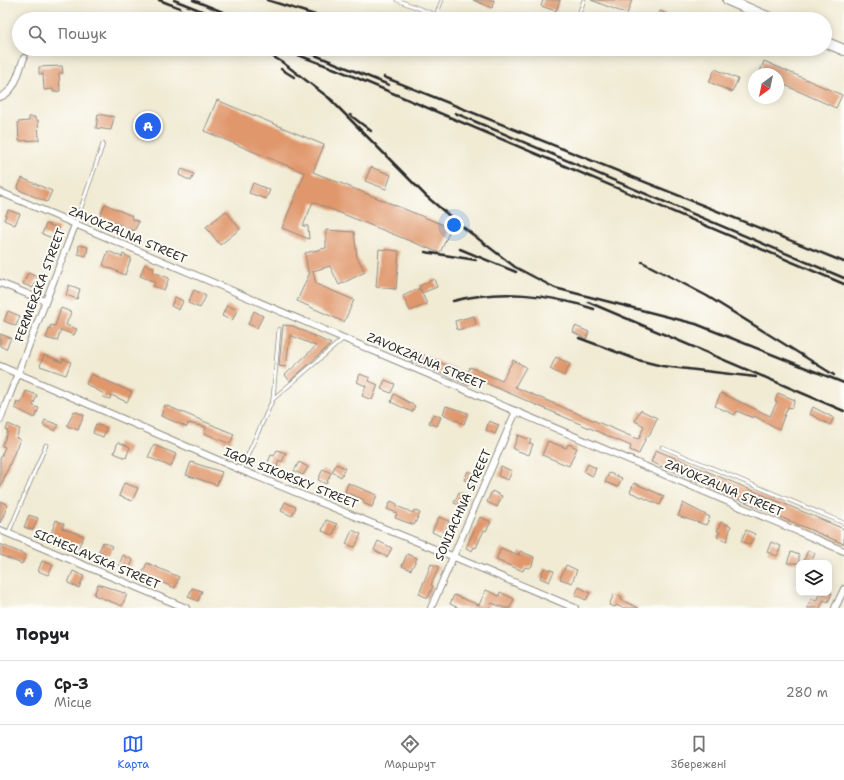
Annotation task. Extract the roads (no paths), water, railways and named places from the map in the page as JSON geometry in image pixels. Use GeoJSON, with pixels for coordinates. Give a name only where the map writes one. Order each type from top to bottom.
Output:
{"type":"FeatureCollection","features":[{"type":"Feature","properties":{"kind":"main road"},"geometry":{"type":"LineString","coordinates":[[728,0],[756,12]]}},
{"type":"Feature","properties":{"kind":"main road"},"geometry":{"type":"LineString","coordinates":[[832,45],[844,50]]}},
{"type":"Feature","properties":{"kind":"street"},"geometry":{"type":"LineString","coordinates":[[0,97],[6,94],[14,86],[24,58]]}},
{"type":"Feature","properties":{"kind":"street","name":"ZAVOKZALNA STREET"},"geometry":{"type":"LineString","coordinates":[[0,192],[844,551]]}},
{"type":"Feature","properties":{"kind":"street","name":"FERMERSKA STREET"},"geometry":{"type":"LineString","coordinates":[[0,420],[75,225]]}},
{"type":"Feature","properties":{"kind":"street"},"geometry":{"type":"LineString","coordinates":[[0,283],[45,301]]}},
{"type":"Feature","properties":{"kind":"street","name":"IGOR SIKORSKY STREET"},"geometry":{"type":"LineString","coordinates":[[0,366],[241,470],[575,608]]}},
{"type":"Feature","properties":{"kind":"street","name":"SONIACHNA STREET"},"geometry":{"type":"LineString","coordinates":[[430,608],[516,411]]}},
{"type":"Feature","properties":{"kind":"street","name":"SICHESLAVSKA STREET"},"geometry":{"type":"LineString","coordinates":[[0,530],[186,608]]}},
{"type":"Feature","properties":{"kind":"street"},"geometry":{"type":"LineString","coordinates":[[835,608],[844,589]]}},
{"type":"Feature","properties":{"kind":"lane"},"geometry":{"type":"LineString","coordinates":[[397,0],[428,12]]}},
{"type":"Feature","properties":{"kind":"lane"},"geometry":{"type":"LineString","coordinates":[[437,12],[442,0]]}},
{"type":"Feature","properties":{"kind":"lane"},"geometry":{"type":"LineString","coordinates":[[580,12],[584,0]]}},
{"type":"Feature","properties":{"kind":"lane"},"geometry":{"type":"LineString","coordinates":[[75,225],[102,144]]}},
{"type":"Feature","properties":{"kind":"lane"},"geometry":{"type":"LineString","coordinates":[[241,470],[273,399],[279,329]]}},
{"type":"Feature","properties":{"kind":"lane"},"geometry":{"type":"LineString","coordinates":[[273,399],[344,338]]}},
{"type":"Feature","properties":{"kind":"lane"},"geometry":{"type":"LineString","coordinates":[[8,534],[46,445]]}},
{"type":"Feature","properties":{"kind":"lane"},"geometry":{"type":"LineString","coordinates":[[662,447],[844,523]]}},
{"type":"Feature","properties":{"kind":"railway"},"geometry":{"type":"LineString","coordinates":[[159,0],[180,8]]}},
{"type":"Feature","properties":{"kind":"railway"},"geometry":{"type":"LineString","coordinates":[[174,0],[204,12]]}},
{"type":"Feature","properties":{"kind":"railway"},"geometry":{"type":"LineString","coordinates":[[193,0],[223,12]]}},
{"type":"Feature","properties":{"kind":"railway"},"geometry":{"type":"LineString","coordinates":[[267,0],[306,12]]}},
{"type":"Feature","properties":{"kind":"railway"},"geometry":{"type":"LineString","coordinates":[[272,56],[333,101]]}},
{"type":"Feature","properties":{"kind":"railway"},"geometry":{"type":"LineString","coordinates":[[301,56],[338,70],[844,284]]}},
{"type":"Feature","properties":{"kind":"railway"},"geometry":{"type":"LineString","coordinates":[[317,56],[389,85]]}},
{"type":"Feature","properties":{"kind":"railway"},"geometry":{"type":"LineString","coordinates":[[281,69],[294,77]]}},
{"type":"Feature","properties":{"kind":"railway"},"geometry":{"type":"LineString","coordinates":[[384,77],[844,262]]}},
{"type":"Feature","properties":{"kind":"railway"},"geometry":{"type":"LineString","coordinates":[[329,98],[426,196],[459,224],[515,267],[555,288],[696,324],[844,383]]}},
{"type":"Feature","properties":{"kind":"railway"},"geometry":{"type":"LineString","coordinates":[[455,113],[844,278]]}},
{"type":"Feature","properties":{"kind":"railway"},"geometry":{"type":"LineString","coordinates":[[350,115],[371,131]]}},
{"type":"Feature","properties":{"kind":"railway"},"geometry":{"type":"LineString","coordinates":[[460,249],[516,272]]}},
{"type":"Feature","properties":{"kind":"railway"},"geometry":{"type":"LineString","coordinates":[[425,252],[476,260]]}},
{"type":"Feature","properties":{"kind":"railway"},"geometry":{"type":"LineString","coordinates":[[642,262],[707,296],[834,375]]}},
{"type":"Feature","properties":{"kind":"railway"},"geometry":{"type":"LineString","coordinates":[[453,301],[488,295],[524,295],[559,300],[594,309]]}},
{"type":"Feature","properties":{"kind":"railway"},"geometry":{"type":"LineString","coordinates":[[588,302],[844,411]]}},
{"type":"Feature","properties":{"kind":"railway"},"geometry":{"type":"LineString","coordinates":[[579,338],[638,360],[662,366],[756,377]]}},
{"type":"Feature","properties":{"kind":"place","name":"Ср-3"},"geometry":{"type":"Point","coordinates":[148,126]}}]}
